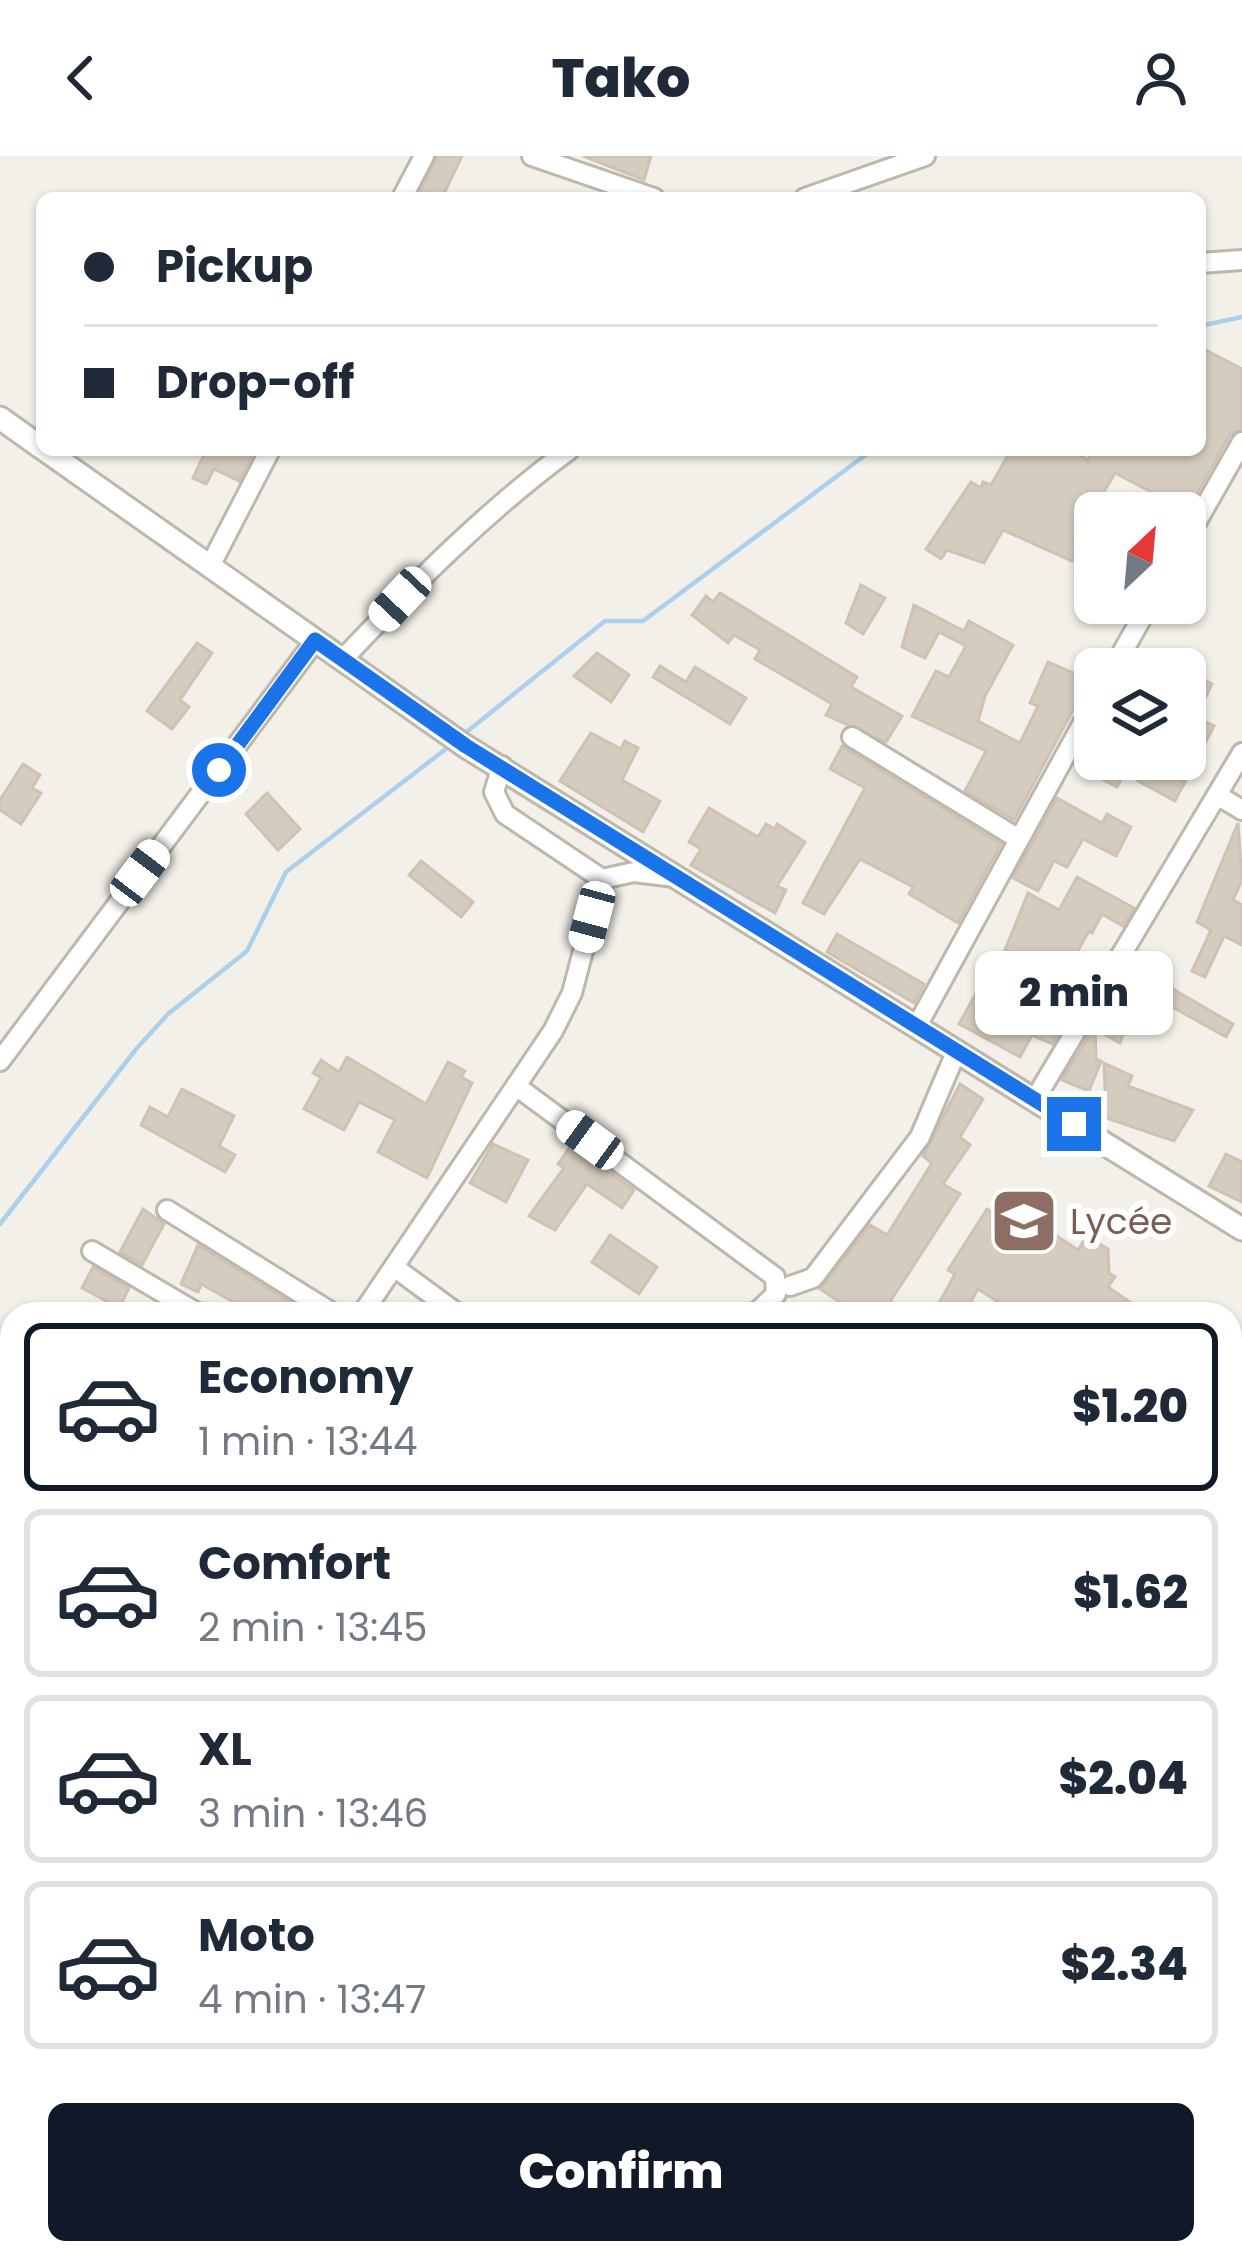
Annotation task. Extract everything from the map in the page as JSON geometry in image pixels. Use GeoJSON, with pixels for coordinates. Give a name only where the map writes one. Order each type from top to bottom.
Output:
{"type":"FeatureCollection","features":[{"type":"Feature","properties":{"kind":"street"},"geometry":{"type":"LineString","coordinates":[[405,192],[424,156]]}},
{"type":"Feature","properties":{"kind":"street"},"geometry":{"type":"LineString","coordinates":[[532,156],[637,192]]}},
{"type":"Feature","properties":{"kind":"street"},"geometry":{"type":"LineString","coordinates":[[822,192],[925,156]]}},
{"type":"Feature","properties":{"kind":"street"},"geometry":{"type":"LineString","coordinates":[[1206,263],[1242,260]]}},
{"type":"Feature","properties":{"kind":"street"},"geometry":{"type":"LineString","coordinates":[[0,418],[36,443]]}},
{"type":"Feature","properties":{"kind":"street"},"geometry":{"type":"LineString","coordinates":[[1206,505],[1242,442]]}},
{"type":"Feature","properties":{"kind":"street"},"geometry":{"type":"LineString","coordinates":[[54,456],[458,741],[1242,1228]]}},
{"type":"Feature","properties":{"kind":"street"},"geometry":{"type":"LineString","coordinates":[[210,566],[267,456]]}},
{"type":"Feature","properties":{"kind":"street"},"geometry":{"type":"LineString","coordinates":[[342,660],[428,568],[513,491],[560,456]]}},
{"type":"Feature","properties":{"kind":"street"},"geometry":{"type":"LineString","coordinates":[[0,1061],[315,640]]}},
{"type":"Feature","properties":{"kind":"street"},"geometry":{"type":"LineString","coordinates":[[852,737],[1017,838]]}},
{"type":"Feature","properties":{"kind":"street"},"geometry":{"type":"LineString","coordinates":[[918,1024],[1074,737]]}},
{"type":"Feature","properties":{"kind":"street"},"geometry":{"type":"LineString","coordinates":[[1035,1099],[1242,754]]}},
{"type":"Feature","properties":{"kind":"street"},"geometry":{"type":"LineString","coordinates":[[502,766],[494,792],[505,814],[602,879],[634,872],[686,879]]}},
{"type":"Feature","properties":{"kind":"street"},"geometry":{"type":"LineString","coordinates":[[1217,796],[1242,810]]}},
{"type":"Feature","properties":{"kind":"street"},"geometry":{"type":"LineString","coordinates":[[370,1302],[516,1086],[572,993],[602,879]]}},
{"type":"Feature","properties":{"kind":"street"},"geometry":{"type":"LineString","coordinates":[[790,1286],[813,1278],[920,1137],[957,1050]]}},
{"type":"Feature","properties":{"kind":"street"},"geometry":{"type":"LineString","coordinates":[[516,1086],[775,1277],[776,1294],[768,1302]]}},
{"type":"Feature","properties":{"kind":"street"},"geometry":{"type":"LineString","coordinates":[[166,1210],[315,1302]]}},
{"type":"Feature","properties":{"kind":"street"},"geometry":{"type":"LineString","coordinates":[[92,1251],[179,1302]]}},
{"type":"Feature","properties":{"kind":"street"},"geometry":{"type":"LineString","coordinates":[[394,1267],[442,1302]]}},
{"type":"Feature","properties":{"kind":"building"},"geometry":{"type":"Polygon","coordinates":[[[437,156],[462,156],[445,192],[420,192],[437,156]]]}},
{"type":"Feature","properties":{"kind":"building"},"geometry":{"type":"Polygon","coordinates":[[[583,156],[651,156],[644,180],[583,156]]]}},
{"type":"Feature","properties":{"kind":"building"},"geometry":{"type":"Polygon","coordinates":[[[1206,350],[1242,369],[1242,429],[1230,435],[1198,492],[1151,492],[1115,473],[1104,492],[1074,492],[1072,561],[1003,530],[984,563],[947,550],[941,559],[926,549],[971,482],[981,488],[983,482],[991,485],[1008,456],[1081,456],[1088,460],[1090,456],[1206,456],[1206,350]]]}},
{"type":"Feature","properties":{"kind":"building"},"geometry":{"type":"Polygon","coordinates":[[[203,456],[252,456],[239,481],[214,469],[206,484],[193,478],[203,456]]]}},
{"type":"Feature","properties":{"kind":"building"},"geometry":{"type":"Polygon","coordinates":[[[861,585],[885,598],[863,634],[846,623],[861,585]]]}},
{"type":"Feature","properties":{"kind":"building"},"geometry":{"type":"Polygon","coordinates":[[[720,593],[857,677],[851,687],[902,716],[886,742],[826,715],[832,704],[755,659],[760,650],[734,635],[728,643],[692,615],[706,596],[713,602],[720,593]]]}},
{"type":"Feature","properties":{"kind":"building"},"geometry":{"type":"Polygon","coordinates":[[[914,605],[964,631],[969,621],[1013,645],[985,696],[978,721],[1020,743],[1038,706],[1030,703],[1048,662],[1074,673],[1074,708],[1014,820],[965,791],[986,751],[912,716],[936,671],[949,677],[966,646],[939,632],[925,658],[902,647],[914,605]]]}},
{"type":"Feature","properties":{"kind":"building"},"geometry":{"type":"Polygon","coordinates":[[[197,643],[212,653],[180,700],[189,707],[172,729],[147,711],[197,643]]]}},
{"type":"Feature","properties":{"kind":"building"},"geometry":{"type":"Polygon","coordinates":[[[597,653],[629,675],[611,702],[574,676],[597,653]]]}},
{"type":"Feature","properties":{"kind":"building"},"geometry":{"type":"Polygon","coordinates":[[[660,666],[686,682],[695,667],[746,698],[730,724],[653,677],[660,666]]]}},
{"type":"Feature","properties":{"kind":"building"},"geometry":{"type":"Polygon","coordinates":[[[591,733],[621,749],[625,741],[638,748],[622,780],[660,801],[643,832],[560,781],[591,733]]]}},
{"type":"Feature","properties":{"kind":"building"},"geometry":{"type":"Polygon","coordinates":[[[842,746],[1001,844],[958,923],[909,894],[913,887],[860,859],[824,914],[803,903],[865,788],[830,769],[842,746]]]}},
{"type":"Feature","properties":{"kind":"building"},"geometry":{"type":"Polygon","coordinates":[[[23,764],[40,775],[32,788],[41,793],[21,824],[0,810],[0,800],[23,764]]]}},
{"type":"Feature","properties":{"kind":"building"},"geometry":{"type":"Polygon","coordinates":[[[1183,780],[1175,801],[1138,781],[1183,780]]]}},
{"type":"Feature","properties":{"kind":"building"},"geometry":{"type":"Polygon","coordinates":[[[267,793],[300,829],[278,850],[246,814],[267,793]]]}},
{"type":"Feature","properties":{"kind":"building"},"geometry":{"type":"Polygon","coordinates":[[[1057,798],[1102,823],[1107,814],[1131,827],[1116,856],[1083,839],[1067,867],[1054,861],[1038,891],[1013,878],[1057,798]]]}},
{"type":"Feature","properties":{"kind":"building"},"geometry":{"type":"Polygon","coordinates":[[[709,808],[758,837],[766,824],[775,829],[777,824],[805,842],[777,886],[786,890],[775,913],[691,865],[701,849],[689,842],[709,808]]]}},
{"type":"Feature","properties":{"kind":"building"},"geometry":{"type":"Polygon","coordinates":[[[1238,823],[1242,880],[1233,900],[1242,905],[1242,945],[1224,936],[1205,977],[1192,971],[1211,930],[1197,922],[1238,823]]]}},
{"type":"Feature","properties":{"kind":"building"},"geometry":{"type":"Polygon","coordinates":[[[421,861],[473,902],[461,917],[409,875],[421,861]]]}},
{"type":"Feature","properties":{"kind":"building"},"geometry":{"type":"Polygon","coordinates":[[[1077,877],[1134,908],[1123,926],[1102,914],[1039,1021],[1059,1033],[1052,1044],[1032,1035],[1020,1057],[959,1024],[979,988],[1009,1005],[1030,964],[1005,950],[1028,893],[1059,910],[1077,877]]]}},
{"type":"Feature","properties":{"kind":"building"},"geometry":{"type":"Polygon","coordinates":[[[837,934],[924,984],[914,1003],[827,952],[837,934]]]}},
{"type":"Feature","properties":{"kind":"building"},"geometry":{"type":"Polygon","coordinates":[[[1121,982],[1157,1003],[1144,1026],[1129,1017],[1120,1043],[1095,1029],[1096,1059],[1101,1061],[1089,1091],[1062,1080],[1121,982]]]}},
{"type":"Feature","properties":{"kind":"building"},"geometry":{"type":"Polygon","coordinates":[[[1166,985],[1233,1024],[1226,1037],[1160,1000],[1166,985]]]}},
{"type":"Feature","properties":{"kind":"building"},"geometry":{"type":"Polygon","coordinates":[[[347,1057],[426,1104],[448,1062],[465,1071],[461,1077],[472,1083],[427,1178],[378,1152],[395,1120],[359,1102],[344,1130],[304,1109],[321,1078],[313,1073],[321,1060],[339,1072],[347,1057]]]}},
{"type":"Feature","properties":{"kind":"building"},"geometry":{"type":"Polygon","coordinates":[[[1104,1063],[1132,1076],[1128,1086],[1193,1110],[1174,1141],[1106,1118],[1104,1063]]]}},
{"type":"Feature","properties":{"kind":"building"},"geometry":{"type":"Polygon","coordinates":[[[960,1084],[983,1099],[960,1137],[970,1145],[943,1184],[960,1194],[890,1302],[840,1302],[820,1289],[870,1225],[887,1235],[932,1163],[923,1156],[960,1084]]]}},
{"type":"Feature","properties":{"kind":"building"},"geometry":{"type":"Polygon","coordinates":[[[182,1089],[234,1116],[219,1146],[235,1155],[225,1172],[141,1125],[150,1107],[168,1117],[182,1089]]]}},
{"type":"Feature","properties":{"kind":"building"},"geometry":{"type":"Polygon","coordinates":[[[493,1144],[528,1160],[506,1202],[470,1183],[493,1144]]]}},
{"type":"Feature","properties":{"kind":"building"},"geometry":{"type":"Polygon","coordinates":[[[572,1144],[634,1190],[622,1208],[587,1184],[555,1230],[529,1216],[564,1168],[558,1164],[572,1144]]]}},
{"type":"Feature","properties":{"kind":"building"},"geometry":{"type":"Polygon","coordinates":[[[1226,1154],[1242,1162],[1242,1202],[1209,1186],[1226,1154]]]}},
{"type":"Feature","properties":{"kind":"building"},"geometry":{"type":"Polygon","coordinates":[[[143,1209],[164,1224],[142,1265],[120,1252],[143,1209]]]}},
{"type":"Feature","properties":{"kind":"building"},"geometry":{"type":"Polygon","coordinates":[[[987,1209],[1008,1223],[1012,1216],[1043,1209],[1053,1215],[1054,1234],[1078,1250],[1083,1242],[1108,1249],[1109,1273],[1115,1277],[1108,1287],[1130,1302],[998,1302],[978,1289],[971,1302],[940,1302],[955,1274],[948,1270],[987,1209]]]}},
{"type":"Feature","properties":{"kind":"building"},"geometry":{"type":"Polygon","coordinates":[[[610,1235],[657,1267],[639,1294],[592,1262],[610,1235]]]}},
{"type":"Feature","properties":{"kind":"building"},"geometry":{"type":"Polygon","coordinates":[[[198,1245],[290,1302],[233,1302],[201,1284],[198,1292],[181,1284],[198,1245]]]}},
{"type":"Feature","properties":{"kind":"building"},"geometry":{"type":"Polygon","coordinates":[[[93,1267],[129,1288],[122,1302],[108,1302],[82,1288],[93,1267]]]}},
{"type":"Feature","properties":{"kind":"waterway"},"geometry":{"type":"LineString","coordinates":[[1206,325],[1242,317]]}},
{"type":"Feature","properties":{"kind":"waterway"},"geometry":{"type":"LineString","coordinates":[[464,734],[605,621],[643,621],[864,456]]}},
{"type":"Feature","properties":{"kind":"waterway"},"geometry":{"type":"LineString","coordinates":[[0,1224],[137,1048],[168,1014],[247,951],[286,872],[451,745]]}},
{"type":"Feature","properties":{"kind":"place","name":"Lycée"},"geometry":{"type":"Point","coordinates":[1024,1221]}},
{"type":"Feature","properties":{"kind":"route"},"geometry":{"type":"LineString","coordinates":[[219,770],[315,640],[466,746],[1074,1124]]}}]}
